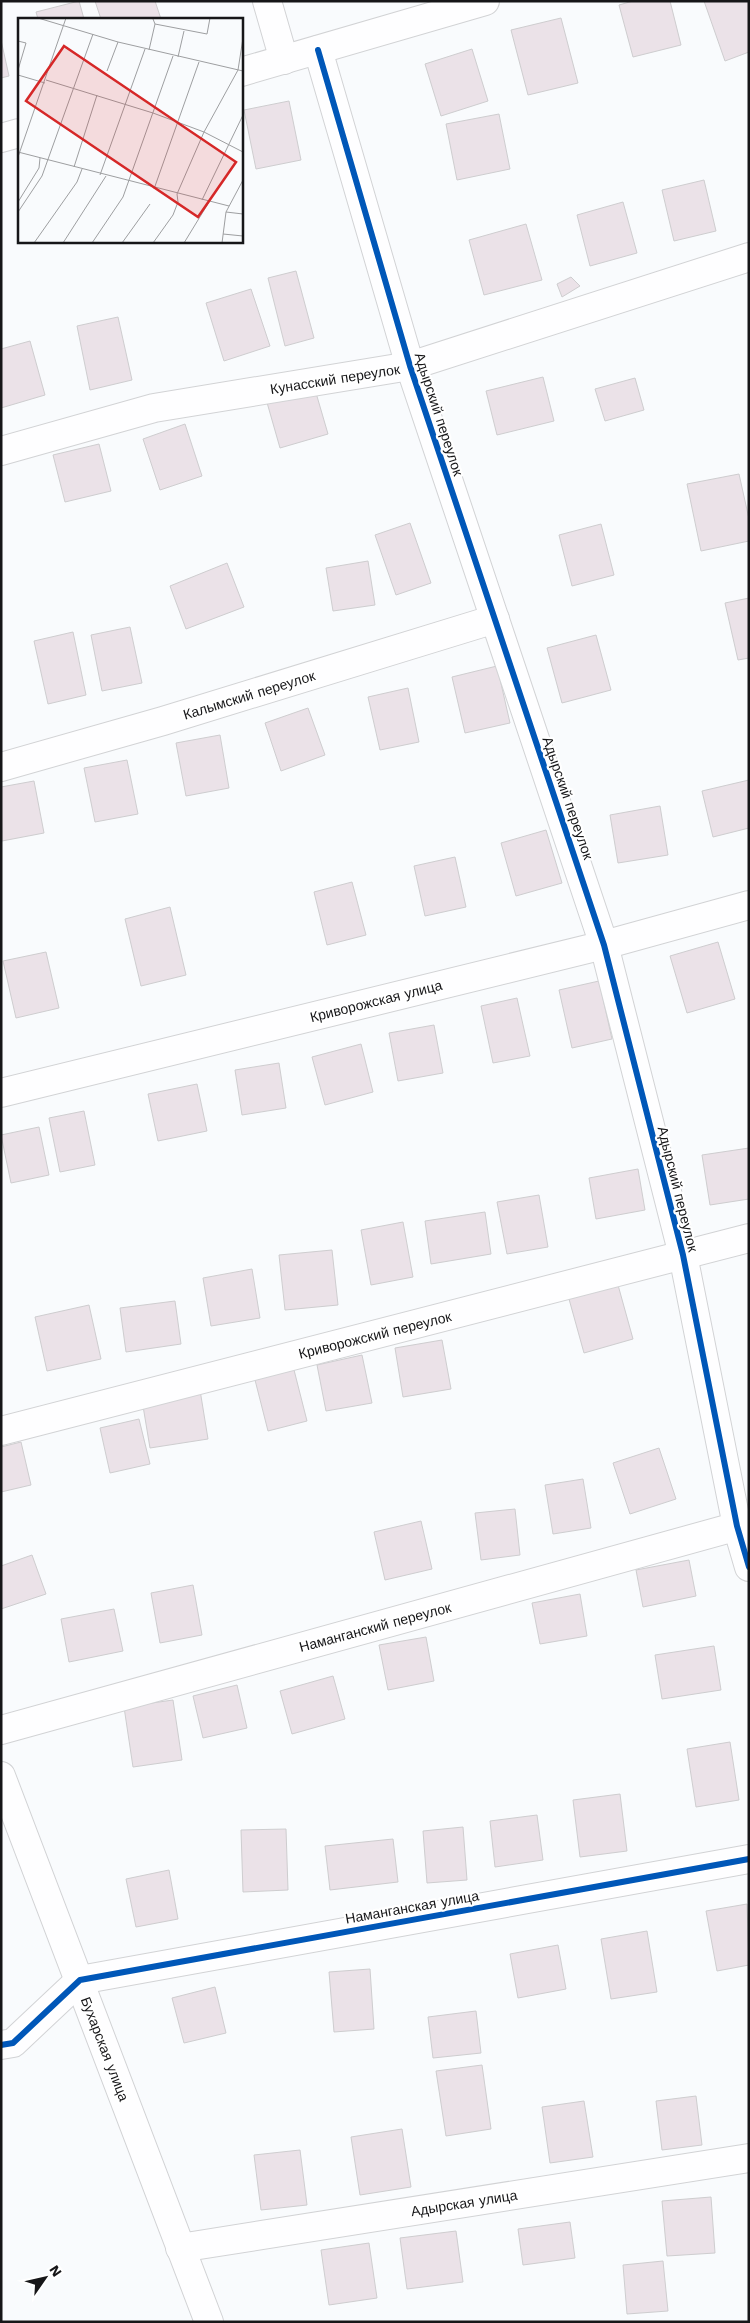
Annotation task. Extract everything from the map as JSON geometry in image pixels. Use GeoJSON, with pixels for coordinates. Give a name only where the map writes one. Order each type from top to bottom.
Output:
{"type":"FeatureCollection","features":[{"type":"Feature","properties":{"kind":"street"},"geometry":{"type":"LineString","coordinates":[[267,1],[284,60]]}},
{"type":"Feature","properties":{"kind":"street"},"geometry":{"type":"LineString","coordinates":[[242,72],[484,1]]}},
{"type":"Feature","properties":{"kind":"street","name":"Адырский переулок"},"geometry":{"type":"LineString","coordinates":[[318,50],[410,366],[604,946],[682,1256],[743,1525],[749,1567]]}},
{"type":"Feature","properties":{"kind":"street"},"geometry":{"type":"LineString","coordinates":[[1,138],[18,133]]}},
{"type":"Feature","properties":{"kind":"street","name":"Кунасский переулок"},"geometry":{"type":"LineString","coordinates":[[1,451],[154,408],[410,366],[749,257]]}},
{"type":"Feature","properties":{"kind":"street","name":"Калымский переулок"},"geometry":{"type":"LineString","coordinates":[[1,767],[163,721],[495,619]]}},
{"type":"Feature","properties":{"kind":"street","name":"Криворожская улица"},"geometry":{"type":"LineString","coordinates":[[1,1093],[604,946],[749,904]]}},
{"type":"Feature","properties":{"kind":"street","name":"Криворожский переулок"},"geometry":{"type":"LineString","coordinates":[[1,1432],[749,1238]]}},
{"type":"Feature","properties":{"kind":"street","name":"Наманганский переулок"},"geometry":{"type":"LineString","coordinates":[[1,1730],[743,1525]]}},
{"type":"Feature","properties":{"kind":"street","name":"Бухарская улица"},"geometry":{"type":"LineString","coordinates":[[1,1776],[209,2322]]}},
{"type":"Feature","properties":{"kind":"street","name":"Наманганская улица"},"geometry":{"type":"LineString","coordinates":[[80,1980],[749,1859]]}},
{"type":"Feature","properties":{"kind":"street"},"geometry":{"type":"LineString","coordinates":[[1,2045],[13,2043],[80,1980]]}},
{"type":"Feature","properties":{"kind":"street","name":"Адырская улица"},"geometry":{"type":"LineString","coordinates":[[180,2248],[749,2158]]}},
{"type":"Feature","properties":{"kind":"building"},"geometry":{"type":"Polygon","coordinates":[[[79,1],[84,18],[38,18],[36,12],[79,1]]]}},
{"type":"Feature","properties":{"kind":"building"},"geometry":{"type":"Polygon","coordinates":[[[95,1],[155,1],[161,18],[101,18],[95,1]]]}},
{"type":"Feature","properties":{"kind":"building"},"geometry":{"type":"Polygon","coordinates":[[[633,1],[670,1],[681,45],[633,57],[619,5],[633,1]]]}},
{"type":"Feature","properties":{"kind":"building"},"geometry":{"type":"Polygon","coordinates":[[[704,1],[749,1],[749,52],[725,61],[704,1]]]}},
{"type":"Feature","properties":{"kind":"building"},"geometry":{"type":"Polygon","coordinates":[[[561,18],[578,83],[528,95],[511,30],[561,18]]]}},
{"type":"Feature","properties":{"kind":"building"},"geometry":{"type":"Polygon","coordinates":[[[1,40],[9,76],[1,78],[1,40]]]}},
{"type":"Feature","properties":{"kind":"building"},"geometry":{"type":"Polygon","coordinates":[[[472,49],[488,101],[441,116],[425,64],[472,49]]]}},
{"type":"Feature","properties":{"kind":"building"},"geometry":{"type":"Polygon","coordinates":[[[289,101],[301,160],[256,169],[244,110],[289,101]]]}},
{"type":"Feature","properties":{"kind":"building"},"geometry":{"type":"Polygon","coordinates":[[[499,114],[510,169],[457,180],[446,124],[499,114]]]}},
{"type":"Feature","properties":{"kind":"building"},"geometry":{"type":"Polygon","coordinates":[[[704,180],[716,231],[674,241],[662,190],[704,180]]]}},
{"type":"Feature","properties":{"kind":"building"},"geometry":{"type":"Polygon","coordinates":[[[623,202],[637,253],[590,266],[577,215],[623,202]]]}},
{"type":"Feature","properties":{"kind":"building"},"geometry":{"type":"Polygon","coordinates":[[[526,224],[542,280],[484,295],[469,240],[526,224]]]}},
{"type":"Feature","properties":{"kind":"building"},"geometry":{"type":"Polygon","coordinates":[[[296,271],[314,338],[285,346],[268,278],[296,271]]]}},
{"type":"Feature","properties":{"kind":"building"},"geometry":{"type":"Polygon","coordinates":[[[571,277],[580,286],[562,297],[557,284],[571,277]]]}},
{"type":"Feature","properties":{"kind":"building"},"geometry":{"type":"Polygon","coordinates":[[[251,289],[270,346],[224,361],[206,303],[251,289]]]}},
{"type":"Feature","properties":{"kind":"building"},"geometry":{"type":"Polygon","coordinates":[[[118,317],[132,380],[90,390],[77,326],[118,317]]]}},
{"type":"Feature","properties":{"kind":"building"},"geometry":{"type":"Polygon","coordinates":[[[30,341],[45,395],[1,408],[1,349],[30,341]]]}},
{"type":"Feature","properties":{"kind":"building"},"geometry":{"type":"Polygon","coordinates":[[[543,377],[554,421],[497,435],[486,391],[543,377]]]}},
{"type":"Feature","properties":{"kind":"building"},"geometry":{"type":"Polygon","coordinates":[[[635,378],[644,410],[605,421],[595,389],[635,378]]]}},
{"type":"Feature","properties":{"kind":"building"},"geometry":{"type":"Polygon","coordinates":[[[314,386],[328,434],[280,448],[266,399],[314,386]]]}},
{"type":"Feature","properties":{"kind":"building"},"geometry":{"type":"Polygon","coordinates":[[[185,424],[202,476],[160,490],[143,439],[185,424]]]}},
{"type":"Feature","properties":{"kind":"building"},"geometry":{"type":"Polygon","coordinates":[[[99,444],[111,491],[65,502],[53,455],[99,444]]]}},
{"type":"Feature","properties":{"kind":"building"},"geometry":{"type":"Polygon","coordinates":[[[739,474],[749,519],[749,541],[701,551],[687,484],[739,474]]]}},
{"type":"Feature","properties":{"kind":"building"},"geometry":{"type":"Polygon","coordinates":[[[410,523],[431,583],[396,595],[375,535],[410,523]]]}},
{"type":"Feature","properties":{"kind":"building"},"geometry":{"type":"Polygon","coordinates":[[[601,524],[614,575],[572,586],[559,535],[601,524]]]}},
{"type":"Feature","properties":{"kind":"building"},"geometry":{"type":"Polygon","coordinates":[[[368,561],[375,605],[333,611],[326,568],[368,561]]]}},
{"type":"Feature","properties":{"kind":"building"},"geometry":{"type":"Polygon","coordinates":[[[227,563],[244,607],[186,629],[170,586],[227,563]]]}},
{"type":"Feature","properties":{"kind":"building"},"geometry":{"type":"Polygon","coordinates":[[[749,598],[749,658],[738,660],[725,603],[749,598]]]}},
{"type":"Feature","properties":{"kind":"building"},"geometry":{"type":"Polygon","coordinates":[[[130,627],[142,683],[102,691],[91,635],[130,627]]]}},
{"type":"Feature","properties":{"kind":"building"},"geometry":{"type":"Polygon","coordinates":[[[73,632],[86,695],[48,704],[34,641],[73,632]]]}},
{"type":"Feature","properties":{"kind":"building"},"geometry":{"type":"Polygon","coordinates":[[[596,635],[611,690],[562,703],[547,648],[596,635]]]}},
{"type":"Feature","properties":{"kind":"building"},"geometry":{"type":"Polygon","coordinates":[[[497,666],[510,723],[465,733],[452,677],[497,666]]]}},
{"type":"Feature","properties":{"kind":"building"},"geometry":{"type":"Polygon","coordinates":[[[408,688],[419,742],[380,750],[368,697],[408,688]]]}},
{"type":"Feature","properties":{"kind":"building"},"geometry":{"type":"Polygon","coordinates":[[[308,708],[325,755],[281,771],[265,723],[308,708]]]}},
{"type":"Feature","properties":{"kind":"building"},"geometry":{"type":"Polygon","coordinates":[[[220,735],[229,788],[186,796],[176,743],[220,735]]]}},
{"type":"Feature","properties":{"kind":"building"},"geometry":{"type":"Polygon","coordinates":[[[127,760],[138,814],[95,822],[84,768],[127,760]]]}},
{"type":"Feature","properties":{"kind":"building"},"geometry":{"type":"Polygon","coordinates":[[[749,780],[749,828],[713,837],[702,791],[749,780]]]}},
{"type":"Feature","properties":{"kind":"building"},"geometry":{"type":"Polygon","coordinates":[[[34,781],[44,833],[2,841],[1,787],[34,781]]]}},
{"type":"Feature","properties":{"kind":"building"},"geometry":{"type":"Polygon","coordinates":[[[660,806],[668,855],[618,863],[610,815],[660,806]]]}},
{"type":"Feature","properties":{"kind":"building"},"geometry":{"type":"Polygon","coordinates":[[[546,830],[562,883],[516,896],[501,843],[546,830]]]}},
{"type":"Feature","properties":{"kind":"building"},"geometry":{"type":"Polygon","coordinates":[[[455,857],[466,907],[425,916],[414,866],[455,857]]]}},
{"type":"Feature","properties":{"kind":"building"},"geometry":{"type":"Polygon","coordinates":[[[352,882],[366,935],[327,945],[314,892],[352,882]]]}},
{"type":"Feature","properties":{"kind":"building"},"geometry":{"type":"Polygon","coordinates":[[[170,907],[186,975],[141,986],[125,919],[170,907]]]}},
{"type":"Feature","properties":{"kind":"building"},"geometry":{"type":"Polygon","coordinates":[[[718,942],[735,999],[687,1013],[670,956],[718,942]]]}},
{"type":"Feature","properties":{"kind":"building"},"geometry":{"type":"Polygon","coordinates":[[[46,952],[59,1008],[16,1018],[3,961],[46,952]]]}},
{"type":"Feature","properties":{"kind":"building"},"geometry":{"type":"Polygon","coordinates":[[[599,981],[612,1039],[572,1048],[559,990],[599,981]]]}},
{"type":"Feature","properties":{"kind":"building"},"geometry":{"type":"Polygon","coordinates":[[[517,998],[530,1056],[493,1063],[481,1006],[517,998]]]}},
{"type":"Feature","properties":{"kind":"building"},"geometry":{"type":"Polygon","coordinates":[[[434,1025],[443,1073],[398,1081],[389,1033],[434,1025]]]}},
{"type":"Feature","properties":{"kind":"building"},"geometry":{"type":"Polygon","coordinates":[[[361,1044],[373,1092],[325,1105],[312,1057],[361,1044]]]}},
{"type":"Feature","properties":{"kind":"building"},"geometry":{"type":"Polygon","coordinates":[[[279,1063],[286,1108],[242,1115],[235,1070],[279,1063]]]}},
{"type":"Feature","properties":{"kind":"building"},"geometry":{"type":"Polygon","coordinates":[[[197,1084],[207,1131],[158,1141],[148,1094],[197,1084]]]}},
{"type":"Feature","properties":{"kind":"building"},"geometry":{"type":"Polygon","coordinates":[[[84,1111],[95,1165],[60,1172],[49,1118],[84,1111]]]}},
{"type":"Feature","properties":{"kind":"building"},"geometry":{"type":"Polygon","coordinates":[[[39,1127],[49,1175],[11,1183],[1,1135],[39,1127]]]}},
{"type":"Feature","properties":{"kind":"building"},"geometry":{"type":"Polygon","coordinates":[[[749,1148],[749,1199],[710,1205],[702,1155],[749,1148]]]}},
{"type":"Feature","properties":{"kind":"building"},"geometry":{"type":"Polygon","coordinates":[[[638,1169],[645,1210],[596,1219],[589,1178],[638,1169]]]}},
{"type":"Feature","properties":{"kind":"building"},"geometry":{"type":"Polygon","coordinates":[[[539,1195],[548,1247],[507,1254],[497,1202],[539,1195]]]}},
{"type":"Feature","properties":{"kind":"building"},"geometry":{"type":"Polygon","coordinates":[[[485,1212],[491,1254],[431,1264],[425,1221],[485,1212]]]}},
{"type":"Feature","properties":{"kind":"building"},"geometry":{"type":"Polygon","coordinates":[[[403,1222],[413,1277],[371,1285],[361,1230],[403,1222]]]}},
{"type":"Feature","properties":{"kind":"building"},"geometry":{"type":"Polygon","coordinates":[[[332,1250],[338,1305],[285,1310],[279,1255],[332,1250]]]}},
{"type":"Feature","properties":{"kind":"building"},"geometry":{"type":"Polygon","coordinates":[[[252,1269],[260,1318],[211,1326],[203,1278],[252,1269]]]}},
{"type":"Feature","properties":{"kind":"building"},"geometry":{"type":"Polygon","coordinates":[[[618,1285],[633,1339],[584,1353],[569,1299],[618,1285]]]}},
{"type":"Feature","properties":{"kind":"building"},"geometry":{"type":"Polygon","coordinates":[[[175,1301],[181,1344],[126,1352],[120,1308],[175,1301]]]}},
{"type":"Feature","properties":{"kind":"building"},"geometry":{"type":"Polygon","coordinates":[[[89,1305],[101,1359],[47,1371],[35,1317],[89,1305]]]}},
{"type":"Feature","properties":{"kind":"building"},"geometry":{"type":"Polygon","coordinates":[[[442,1340],[451,1389],[403,1397],[395,1348],[442,1340]]]}},
{"type":"Feature","properties":{"kind":"building"},"geometry":{"type":"Polygon","coordinates":[[[362,1355],[372,1403],[326,1411],[317,1365],[362,1355]]]}},
{"type":"Feature","properties":{"kind":"building"},"geometry":{"type":"Polygon","coordinates":[[[293,1366],[307,1421],[268,1431],[254,1376],[293,1366]]]}},
{"type":"Feature","properties":{"kind":"building"},"geometry":{"type":"Polygon","coordinates":[[[200,1390],[208,1439],[150,1448],[142,1400],[200,1390]]]}},
{"type":"Feature","properties":{"kind":"building"},"geometry":{"type":"Polygon","coordinates":[[[139,1419],[150,1464],[110,1473],[100,1428],[139,1419]]]}},
{"type":"Feature","properties":{"kind":"building"},"geometry":{"type":"Polygon","coordinates":[[[21,1442],[31,1485],[1,1492],[1,1447],[21,1442]]]}},
{"type":"Feature","properties":{"kind":"building"},"geometry":{"type":"Polygon","coordinates":[[[659,1448],[676,1499],[630,1514],[613,1463],[659,1448]]]}},
{"type":"Feature","properties":{"kind":"building"},"geometry":{"type":"Polygon","coordinates":[[[583,1479],[591,1528],[553,1534],[545,1485],[583,1479]]]}},
{"type":"Feature","properties":{"kind":"building"},"geometry":{"type":"Polygon","coordinates":[[[515,1509],[520,1555],[481,1560],[475,1513],[515,1509]]]}},
{"type":"Feature","properties":{"kind":"building"},"geometry":{"type":"Polygon","coordinates":[[[421,1521],[432,1569],[385,1580],[374,1532],[421,1521]]]}},
{"type":"Feature","properties":{"kind":"building"},"geometry":{"type":"Polygon","coordinates":[[[32,1555],[46,1594],[1,1609],[1,1566],[32,1555]]]}},
{"type":"Feature","properties":{"kind":"building"},"geometry":{"type":"Polygon","coordinates":[[[689,1560],[696,1596],[643,1607],[636,1570],[689,1560]]]}},
{"type":"Feature","properties":{"kind":"building"},"geometry":{"type":"Polygon","coordinates":[[[193,1585],[202,1635],[160,1643],[151,1593],[193,1585]]]}},
{"type":"Feature","properties":{"kind":"building"},"geometry":{"type":"Polygon","coordinates":[[[580,1594],[587,1636],[540,1644],[532,1603],[580,1594]]]}},
{"type":"Feature","properties":{"kind":"building"},"geometry":{"type":"Polygon","coordinates":[[[114,1609],[123,1651],[69,1662],[61,1619],[114,1609]]]}},
{"type":"Feature","properties":{"kind":"building"},"geometry":{"type":"Polygon","coordinates":[[[426,1637],[434,1681],[388,1690],[379,1645],[426,1637]]]}},
{"type":"Feature","properties":{"kind":"building"},"geometry":{"type":"Polygon","coordinates":[[[714,1646],[721,1690],[662,1699],[655,1655],[714,1646]]]}},
{"type":"Feature","properties":{"kind":"building"},"geometry":{"type":"Polygon","coordinates":[[[333,1676],[345,1719],[292,1734],[280,1691],[333,1676]]]}},
{"type":"Feature","properties":{"kind":"building"},"geometry":{"type":"Polygon","coordinates":[[[237,1685],[247,1728],[203,1738],[193,1696],[237,1685]]]}},
{"type":"Feature","properties":{"kind":"building"},"geometry":{"type":"Polygon","coordinates":[[[173,1700],[182,1760],[133,1767],[124,1707],[173,1700]]]}},
{"type":"Feature","properties":{"kind":"building"},"geometry":{"type":"Polygon","coordinates":[[[730,1742],[739,1800],[696,1807],[687,1749],[730,1742]]]}},
{"type":"Feature","properties":{"kind":"building"},"geometry":{"type":"Polygon","coordinates":[[[620,1794],[627,1851],[580,1857],[573,1800],[620,1794]]]}},
{"type":"Feature","properties":{"kind":"building"},"geometry":{"type":"Polygon","coordinates":[[[537,1815],[543,1860],[495,1867],[490,1821],[537,1815]]]}},
{"type":"Feature","properties":{"kind":"building"},"geometry":{"type":"Polygon","coordinates":[[[463,1827],[467,1880],[427,1883],[423,1831],[463,1827]]]}},
{"type":"Feature","properties":{"kind":"building"},"geometry":{"type":"Polygon","coordinates":[[[286,1829],[288,1890],[243,1892],[241,1830],[286,1829]]]}},
{"type":"Feature","properties":{"kind":"building"},"geometry":{"type":"Polygon","coordinates":[[[393,1839],[398,1882],[330,1890],[325,1846],[393,1839]]]}},
{"type":"Feature","properties":{"kind":"building"},"geometry":{"type":"Polygon","coordinates":[[[169,1870],[178,1919],[136,1927],[126,1879],[169,1870]]]}},
{"type":"Feature","properties":{"kind":"building"},"geometry":{"type":"Polygon","coordinates":[[[747,1904],[749,1965],[717,1971],[706,1911],[747,1904]]]}},
{"type":"Feature","properties":{"kind":"building"},"geometry":{"type":"Polygon","coordinates":[[[647,1931],[657,1992],[611,1999],[601,1939],[647,1931]]]}},
{"type":"Feature","properties":{"kind":"building"},"geometry":{"type":"Polygon","coordinates":[[[558,1945],[566,1989],[518,1998],[510,1954],[558,1945]]]}},
{"type":"Feature","properties":{"kind":"building"},"geometry":{"type":"Polygon","coordinates":[[[370,1969],[374,2029],[334,2032],[329,1972],[370,1969]]]}},
{"type":"Feature","properties":{"kind":"building"},"geometry":{"type":"Polygon","coordinates":[[[215,1987],[226,2033],[184,2043],[172,1998],[215,1987]]]}},
{"type":"Feature","properties":{"kind":"building"},"geometry":{"type":"Polygon","coordinates":[[[476,2011],[481,2053],[433,2058],[428,2017],[476,2011]]]}},
{"type":"Feature","properties":{"kind":"building"},"geometry":{"type":"Polygon","coordinates":[[[482,2065],[491,2129],[446,2136],[436,2071],[482,2065]]]}},
{"type":"Feature","properties":{"kind":"building"},"geometry":{"type":"Polygon","coordinates":[[[696,2096],[702,2145],[662,2150],[656,2101],[696,2096]]]}},
{"type":"Feature","properties":{"kind":"building"},"geometry":{"type":"Polygon","coordinates":[[[584,2101],[593,2157],[550,2163],[542,2107],[584,2101]]]}},
{"type":"Feature","properties":{"kind":"building"},"geometry":{"type":"Polygon","coordinates":[[[402,2129],[411,2187],[360,2195],[351,2137],[402,2129]]]}},
{"type":"Feature","properties":{"kind":"building"},"geometry":{"type":"Polygon","coordinates":[[[300,2150],[307,2205],[261,2210],[254,2155],[300,2150]]]}},
{"type":"Feature","properties":{"kind":"building"},"geometry":{"type":"Polygon","coordinates":[[[711,2197],[715,2253],[667,2256],[662,2201],[711,2197]]]}},
{"type":"Feature","properties":{"kind":"building"},"geometry":{"type":"Polygon","coordinates":[[[570,2222],[575,2258],[523,2265],[518,2229],[570,2222]]]}},
{"type":"Feature","properties":{"kind":"building"},"geometry":{"type":"Polygon","coordinates":[[[456,2231],[463,2282],[407,2289],[400,2238],[456,2231]]]}},
{"type":"Feature","properties":{"kind":"building"},"geometry":{"type":"Polygon","coordinates":[[[369,2243],[377,2298],[329,2305],[321,2250],[369,2243]]]}},
{"type":"Feature","properties":{"kind":"building"},"geometry":{"type":"Polygon","coordinates":[[[663,2261],[668,2311],[627,2314],[623,2265],[663,2261]]]}},
{"type":"Feature","properties":{"kind":"cycle path"},"geometry":{"type":"LineString","coordinates":[[318,50],[410,366],[604,945],[683,1255],[737,1526],[749,1567]]}},
{"type":"Feature","properties":{"kind":"cycle path"},"geometry":{"type":"LineString","coordinates":[[1,2045],[13,2043],[80,1980],[749,1859]]}}]}
